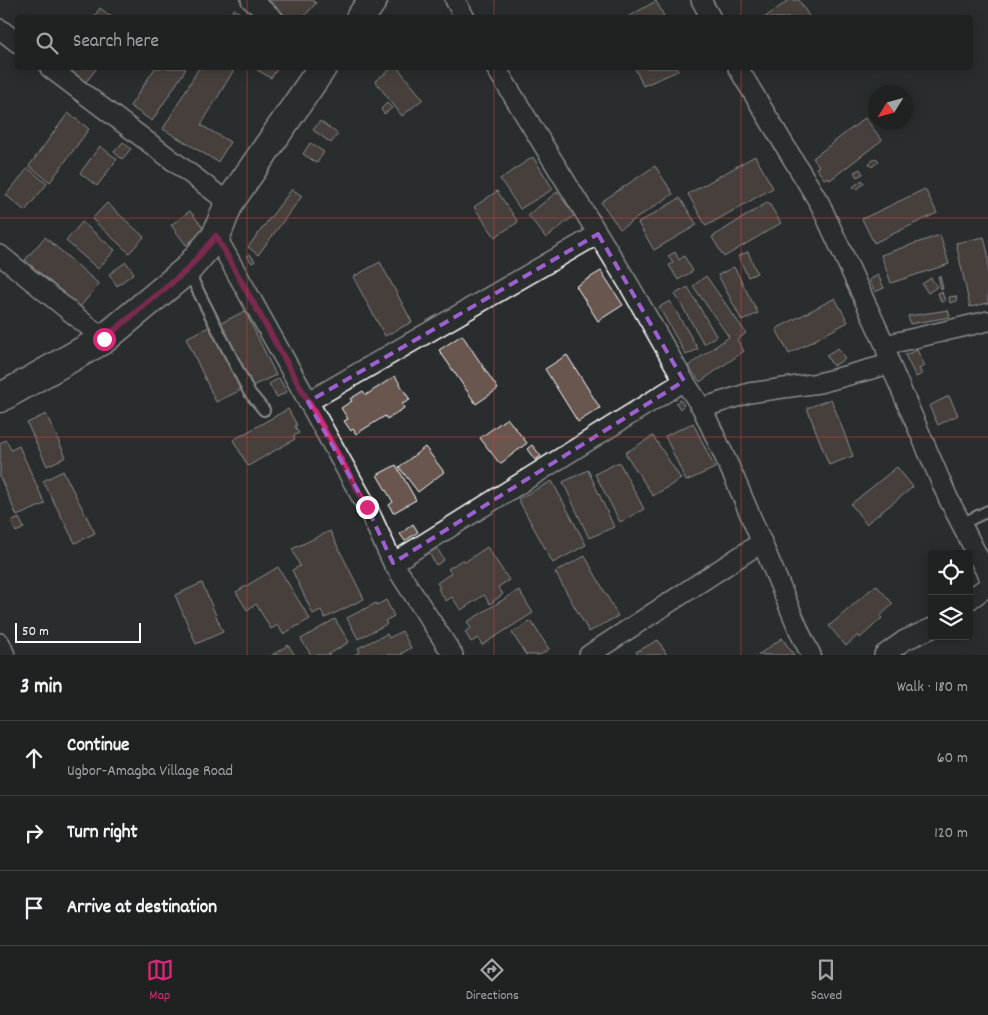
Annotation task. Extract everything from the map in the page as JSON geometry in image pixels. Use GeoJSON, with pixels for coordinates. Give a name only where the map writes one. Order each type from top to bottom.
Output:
{"type":"FeatureCollection","features":[{"type":"Feature","properties":{"kind":"street"},"geometry":{"type":"LineString","coordinates":[[251,0],[269,15]]}},
{"type":"Feature","properties":{"kind":"street"},"geometry":{"type":"LineString","coordinates":[[362,15],[373,0]]}},
{"type":"Feature","properties":{"kind":"street"},"geometry":{"type":"LineString","coordinates":[[455,0],[463,15]]}},
{"type":"Feature","properties":{"kind":"street"},"geometry":{"type":"LineString","coordinates":[[701,0],[709,15]]}},
{"type":"Feature","properties":{"kind":"street"},"geometry":{"type":"LineString","coordinates":[[0,29],[15,41]]}},
{"type":"Feature","properties":{"kind":"street"},"geometry":{"type":"LineString","coordinates":[[53,70],[228,203]]}},
{"type":"Feature","properties":{"kind":"street"},"geometry":{"type":"LineString","coordinates":[[0,398],[104,339],[187,270],[216,236],[228,203],[321,70]]}},
{"type":"Feature","properties":{"kind":"street"},"geometry":{"type":"LineString","coordinates":[[497,70],[628,283],[684,382],[702,408],[811,655]]}},
{"type":"Feature","properties":{"kind":"street"},"geometry":{"type":"LineString","coordinates":[[739,70],[820,204],[885,345],[890,364],[948,498],[988,576]]}},
{"type":"Feature","properties":{"kind":"street"},"geometry":{"type":"LineString","coordinates":[[308,402],[598,234]]}},
{"type":"Feature","properties":{"kind":"street"},"geometry":{"type":"LineString","coordinates":[[216,236],[367,507],[393,563],[451,654]]}},
{"type":"Feature","properties":{"kind":"street"},"geometry":{"type":"LineString","coordinates":[[0,254],[104,339]]}},
{"type":"Feature","properties":{"kind":"street"},"geometry":{"type":"LineString","coordinates":[[885,345],[988,321]]}},
{"type":"Feature","properties":{"kind":"street"},"geometry":{"type":"LineString","coordinates":[[702,408],[749,393],[819,383],[890,364]]}},
{"type":"Feature","properties":{"kind":"street"},"geometry":{"type":"LineString","coordinates":[[393,563],[684,382]]}},
{"type":"Feature","properties":{"kind":"street"},"geometry":{"type":"LineString","coordinates":[[589,655],[762,542]]}},
{"type":"Feature","properties":{"kind":"street"},"geometry":{"type":"LineString","coordinates":[[973,597],[988,586]]}},
{"type":"Feature","properties":{"kind":"street"},"geometry":{"type":"LineString","coordinates":[[884,655],[905,640],[928,630]]}},
{"type":"Feature","properties":{"kind":"street"},"geometry":{"type":"LineString","coordinates":[[0,643],[5,655]]}},
{"type":"Feature","properties":{"kind":"lane"},"geometry":{"type":"LineString","coordinates":[[187,270],[249,392],[264,410]]}},
{"type":"Feature","properties":{"kind":"lane"},"geometry":{"type":"LineString","coordinates":[[961,524],[988,511]]}},
{"type":"Feature","properties":{"kind":"highlighted area"},"geometry":{"type":"Polygon","coordinates":[[[598,234],[684,381],[393,563],[367,507],[308,402],[598,234]]]}},
{"type":"Feature","properties":{"kind":"building"},"geometry":{"type":"Polygon","coordinates":[[[268,0],[312,0],[316,3],[306,15],[285,15],[268,0]]]}},
{"type":"Feature","properties":{"kind":"building"},"geometry":{"type":"Polygon","coordinates":[[[789,0],[799,0],[808,15],[768,15],[789,0]]]}},
{"type":"Feature","properties":{"kind":"building"},"geometry":{"type":"Polygon","coordinates":[[[656,1],[663,15],[631,15],[656,1]]]}},
{"type":"Feature","properties":{"kind":"building"},"geometry":{"type":"Polygon","coordinates":[[[100,8],[109,15],[95,15],[100,8]]]}},
{"type":"Feature","properties":{"kind":"building"},"geometry":{"type":"Polygon","coordinates":[[[234,9],[243,15],[231,15],[234,9]]]}},
{"type":"Feature","properties":{"kind":"building"},"geometry":{"type":"Polygon","coordinates":[[[67,70],[95,70],[85,83],[67,70]]]}},
{"type":"Feature","properties":{"kind":"building"},"geometry":{"type":"Polygon","coordinates":[[[154,70],[185,70],[152,121],[130,106],[154,70]]]}},
{"type":"Feature","properties":{"kind":"building"},"geometry":{"type":"Polygon","coordinates":[[[198,70],[234,70],[201,125],[230,142],[218,162],[163,129],[198,70]]]}},
{"type":"Feature","properties":{"kind":"building"},"geometry":{"type":"Polygon","coordinates":[[[257,70],[277,70],[271,78],[257,70]]]}},
{"type":"Feature","properties":{"kind":"building"},"geometry":{"type":"Polygon","coordinates":[[[389,70],[400,70],[423,99],[402,116],[375,81],[389,70]]]}},
{"type":"Feature","properties":{"kind":"building"},"geometry":{"type":"Polygon","coordinates":[[[636,70],[678,70],[678,71],[643,86],[636,70]]]}},
{"type":"Feature","properties":{"kind":"building"},"geometry":{"type":"Polygon","coordinates":[[[387,103],[392,108],[384,114],[381,109],[387,103]]]}},
{"type":"Feature","properties":{"kind":"building"},"geometry":{"type":"Polygon","coordinates":[[[68,113],[89,129],[50,182],[29,166],[68,113]]]}},
{"type":"Feature","properties":{"kind":"building"},"geometry":{"type":"Polygon","coordinates":[[[865,118],[868,122],[868,130],[874,130],[882,140],[830,180],[828,177],[824,179],[816,168],[819,166],[813,158],[865,118]]]}},
{"type":"Feature","properties":{"kind":"building"},"geometry":{"type":"Polygon","coordinates":[[[320,121],[338,134],[331,143],[313,130],[320,121]]]}},
{"type":"Feature","properties":{"kind":"building"},"geometry":{"type":"Polygon","coordinates":[[[123,142],[131,149],[122,159],[114,152],[123,142]]]}},
{"type":"Feature","properties":{"kind":"building"},"geometry":{"type":"Polygon","coordinates":[[[310,143],[324,152],[317,163],[303,154],[310,143]]]}},
{"type":"Feature","properties":{"kind":"building"},"geometry":{"type":"Polygon","coordinates":[[[100,146],[117,159],[97,186],[80,173],[100,146]]]}},
{"type":"Feature","properties":{"kind":"building"},"geometry":{"type":"Polygon","coordinates":[[[755,156],[773,188],[706,226],[688,194],[755,156]]]}},
{"type":"Feature","properties":{"kind":"building"},"geometry":{"type":"Polygon","coordinates":[[[533,157],[553,189],[520,209],[500,179],[533,157]]]}},
{"type":"Feature","properties":{"kind":"building"},"geometry":{"type":"Polygon","coordinates":[[[876,158],[879,161],[872,167],[869,163],[876,158]]]}},
{"type":"Feature","properties":{"kind":"building"},"geometry":{"type":"Polygon","coordinates":[[[655,166],[673,194],[620,229],[601,202],[655,166]]]}},
{"type":"Feature","properties":{"kind":"building"},"geometry":{"type":"Polygon","coordinates":[[[28,168],[47,184],[25,211],[6,195],[28,168]]]}},
{"type":"Feature","properties":{"kind":"building"},"geometry":{"type":"Polygon","coordinates":[[[860,169],[863,174],[857,177],[854,172],[860,169]]]}},
{"type":"Feature","properties":{"kind":"building"},"geometry":{"type":"Polygon","coordinates":[[[862,180],[864,183],[856,190],[853,187],[862,180]]]}},
{"type":"Feature","properties":{"kind":"building"},"geometry":{"type":"Polygon","coordinates":[[[292,189],[302,196],[258,255],[248,247],[292,189]]]}},
{"type":"Feature","properties":{"kind":"building"},"geometry":{"type":"Polygon","coordinates":[[[925,189],[937,213],[874,243],[862,219],[925,189]]]}},
{"type":"Feature","properties":{"kind":"building"},"geometry":{"type":"Polygon","coordinates":[[[497,191],[518,222],[495,237],[474,207],[497,191]]]}},
{"type":"Feature","properties":{"kind":"building"},"geometry":{"type":"Polygon","coordinates":[[[557,192],[575,215],[546,238],[528,215],[557,192]]]}},
{"type":"Feature","properties":{"kind":"building"},"geometry":{"type":"Polygon","coordinates":[[[680,198],[697,225],[654,250],[638,223],[680,198]]]}},
{"type":"Feature","properties":{"kind":"building"},"geometry":{"type":"Polygon","coordinates":[[[768,202],[781,223],[724,257],[712,237],[768,202]]]}},
{"type":"Feature","properties":{"kind":"building"},"geometry":{"type":"Polygon","coordinates":[[[107,203],[144,237],[129,253],[92,219],[107,203]]]}},
{"type":"Feature","properties":{"kind":"building"},"geometry":{"type":"Polygon","coordinates":[[[190,211],[205,230],[186,245],[171,225],[190,211]]]}},
{"type":"Feature","properties":{"kind":"building"},"geometry":{"type":"Polygon","coordinates":[[[82,222],[115,250],[98,269],[66,241],[82,222]]]}},
{"type":"Feature","properties":{"kind":"building"},"geometry":{"type":"Polygon","coordinates":[[[940,235],[949,264],[891,283],[881,255],[940,235]]]}},
{"type":"Feature","properties":{"kind":"building"},"geometry":{"type":"Polygon","coordinates":[[[45,237],[99,284],[80,307],[25,260],[45,237]]]}},
{"type":"Feature","properties":{"kind":"building"},"geometry":{"type":"Polygon","coordinates":[[[984,237],[988,254],[988,303],[970,307],[956,243],[984,237]]]}},
{"type":"Feature","properties":{"kind":"building"},"geometry":{"type":"Polygon","coordinates":[[[675,252],[679,260],[684,256],[693,271],[678,280],[669,265],[673,263],[668,256],[675,252]]]}},
{"type":"Feature","properties":{"kind":"building"},"geometry":{"type":"Polygon","coordinates":[[[748,252],[757,273],[748,277],[738,256],[748,252]]]}},
{"type":"Feature","properties":{"kind":"building"},"geometry":{"type":"Polygon","coordinates":[[[250,254],[255,261],[252,263],[247,256],[250,254]]]}},
{"type":"Feature","properties":{"kind":"building"},"geometry":{"type":"Polygon","coordinates":[[[126,262],[134,273],[117,286],[109,274],[126,262]]]}},
{"type":"Feature","properties":{"kind":"building"},"geometry":{"type":"Polygon","coordinates":[[[380,262],[412,322],[385,336],[353,277],[380,262]]]}},
{"type":"Feature","properties":{"kind":"building"},"geometry":{"type":"Polygon","coordinates":[[[734,267],[758,313],[742,321],[718,275],[734,267]]]}},
{"type":"Feature","properties":{"kind":"building"},"geometry":{"type":"Polygon","coordinates":[[[601,271],[623,305],[598,321],[576,286],[601,271]]]}},
{"type":"Feature","properties":{"kind":"building"},"geometry":{"type":"Polygon","coordinates":[[[878,275],[884,288],[875,292],[869,280],[878,275]]]}},
{"type":"Feature","properties":{"kind":"building"},"geometry":{"type":"Polygon","coordinates":[[[706,276],[746,333],[737,340],[744,351],[700,382],[688,366],[729,337],[693,286],[706,276]]]}},
{"type":"Feature","properties":{"kind":"building"},"geometry":{"type":"Polygon","coordinates":[[[938,276],[940,276],[943,289],[941,289],[938,276]]]}},
{"type":"Feature","properties":{"kind":"building"},"geometry":{"type":"Polygon","coordinates":[[[931,278],[937,287],[928,293],[922,284],[931,278]]]}},
{"type":"Feature","properties":{"kind":"building"},"geometry":{"type":"Polygon","coordinates":[[[688,287],[716,336],[704,344],[675,294],[688,287]]]}},
{"type":"Feature","properties":{"kind":"building"},"geometry":{"type":"Polygon","coordinates":[[[942,292],[945,301],[941,302],[938,293],[942,292]]]}},
{"type":"Feature","properties":{"kind":"building"},"geometry":{"type":"Polygon","coordinates":[[[956,296],[957,301],[950,303],[949,297],[956,296]]]}},
{"type":"Feature","properties":{"kind":"building"},"geometry":{"type":"Polygon","coordinates":[[[835,298],[848,322],[789,354],[776,329],[835,298]]]}},
{"type":"Feature","properties":{"kind":"building"},"geometry":{"type":"Polygon","coordinates":[[[670,301],[698,349],[686,355],[659,307],[670,301]]]}},
{"type":"Feature","properties":{"kind":"building"},"geometry":{"type":"Polygon","coordinates":[[[948,310],[950,317],[910,324],[908,316],[948,310]]]}},
{"type":"Feature","properties":{"kind":"building"},"geometry":{"type":"Polygon","coordinates":[[[245,311],[276,375],[252,386],[221,323],[245,311]]]}},
{"type":"Feature","properties":{"kind":"building"},"geometry":{"type":"Polygon","coordinates":[[[211,326],[241,390],[216,402],[186,338],[211,326]]]}},
{"type":"Feature","properties":{"kind":"building"},"geometry":{"type":"Polygon","coordinates":[[[462,335],[498,389],[476,404],[439,350],[462,335]]]}},
{"type":"Feature","properties":{"kind":"building"},"geometry":{"type":"Polygon","coordinates":[[[838,348],[845,359],[833,366],[826,355],[838,348]]]}},
{"type":"Feature","properties":{"kind":"building"},"geometry":{"type":"Polygon","coordinates":[[[917,350],[925,366],[919,369],[922,374],[916,377],[905,355],[917,350]]]}},
{"type":"Feature","properties":{"kind":"building"},"geometry":{"type":"Polygon","coordinates":[[[567,355],[600,408],[578,422],[545,369],[567,355]]]}},
{"type":"Feature","properties":{"kind":"building"},"geometry":{"type":"Polygon","coordinates":[[[395,376],[410,400],[402,404],[404,408],[387,419],[385,416],[356,434],[353,429],[351,431],[344,421],[348,419],[341,408],[352,401],[350,399],[363,391],[366,395],[395,376]]]}},
{"type":"Feature","properties":{"kind":"building"},"geometry":{"type":"Polygon","coordinates":[[[279,378],[287,392],[277,397],[269,384],[279,378]]]}},
{"type":"Feature","properties":{"kind":"building"},"geometry":{"type":"Polygon","coordinates":[[[949,396],[958,415],[938,425],[929,406],[949,396]]]}},
{"type":"Feature","properties":{"kind":"building"},"geometry":{"type":"Polygon","coordinates":[[[831,399],[853,456],[829,465],[807,408],[831,399]]]}},
{"type":"Feature","properties":{"kind":"building"},"geometry":{"type":"Polygon","coordinates":[[[680,400],[684,405],[680,409],[676,403],[680,400]]]}},
{"type":"Feature","properties":{"kind":"building"},"geometry":{"type":"Polygon","coordinates":[[[288,409],[297,425],[295,426],[299,433],[293,436],[295,439],[248,466],[233,440],[288,409]]]}},
{"type":"Feature","properties":{"kind":"building"},"geometry":{"type":"Polygon","coordinates":[[[46,414],[66,457],[47,466],[27,423],[46,414]]]}},
{"type":"Feature","properties":{"kind":"building"},"geometry":{"type":"Polygon","coordinates":[[[507,418],[527,443],[500,464],[480,438],[507,418]]]}},
{"type":"Feature","properties":{"kind":"building"},"geometry":{"type":"Polygon","coordinates":[[[693,423],[715,468],[686,481],[665,436],[693,423]]]}},
{"type":"Feature","properties":{"kind":"building"},"geometry":{"type":"Polygon","coordinates":[[[653,436],[681,479],[653,496],[625,453],[653,436]]]}},
{"type":"Feature","properties":{"kind":"building"},"geometry":{"type":"Polygon","coordinates":[[[6,440],[11,450],[19,446],[45,504],[17,516],[0,477],[0,443],[6,440]]]}},
{"type":"Feature","properties":{"kind":"building"},"geometry":{"type":"Polygon","coordinates":[[[532,445],[541,456],[535,460],[527,449],[532,445]]]}},
{"type":"Feature","properties":{"kind":"building"},"geometry":{"type":"Polygon","coordinates":[[[425,447],[444,472],[418,492],[399,467],[425,447]]]}},
{"type":"Feature","properties":{"kind":"building"},"geometry":{"type":"Polygon","coordinates":[[[619,462],[644,509],[620,522],[595,474],[619,462]]]}},
{"type":"Feature","properties":{"kind":"building"},"geometry":{"type":"Polygon","coordinates":[[[396,465],[416,500],[393,513],[389,505],[393,502],[377,475],[396,465]]]}},
{"type":"Feature","properties":{"kind":"building"},"geometry":{"type":"Polygon","coordinates":[[[897,467],[913,487],[866,524],[851,504],[897,467]]]}},
{"type":"Feature","properties":{"kind":"building"},"geometry":{"type":"Polygon","coordinates":[[[588,470],[614,527],[589,538],[563,482],[588,470]]]}},
{"type":"Feature","properties":{"kind":"building"},"geometry":{"type":"Polygon","coordinates":[[[63,471],[95,533],[75,543],[43,481],[63,471]]]}},
{"type":"Feature","properties":{"kind":"building"},"geometry":{"type":"Polygon","coordinates":[[[552,481],[586,545],[553,563],[518,499],[552,481]]]}},
{"type":"Feature","properties":{"kind":"building"},"geometry":{"type":"Polygon","coordinates":[[[19,518],[24,528],[16,532],[11,522],[19,518]]]}},
{"type":"Feature","properties":{"kind":"building"},"geometry":{"type":"Polygon","coordinates":[[[413,524],[418,532],[405,541],[400,534],[413,524]]]}},
{"type":"Feature","properties":{"kind":"building"},"geometry":{"type":"Polygon","coordinates":[[[330,531],[364,599],[325,618],[321,610],[313,614],[292,570],[300,566],[292,549],[330,531]]]}},
{"type":"Feature","properties":{"kind":"building"},"geometry":{"type":"Polygon","coordinates":[[[487,547],[509,580],[498,587],[503,594],[490,604],[484,595],[461,610],[452,597],[446,601],[438,589],[440,588],[437,583],[451,573],[448,569],[463,559],[465,562],[487,547]]]}},
{"type":"Feature","properties":{"kind":"building"},"geometry":{"type":"Polygon","coordinates":[[[437,548],[444,560],[436,565],[429,553],[437,548]]]}},
{"type":"Feature","properties":{"kind":"building"},"geometry":{"type":"Polygon","coordinates":[[[585,556],[618,616],[589,632],[555,572],[585,556]]]}},
{"type":"Feature","properties":{"kind":"building"},"geometry":{"type":"Polygon","coordinates":[[[278,567],[310,619],[283,634],[278,625],[271,629],[256,604],[247,610],[236,592],[278,567]]]}},
{"type":"Feature","properties":{"kind":"building"},"geometry":{"type":"Polygon","coordinates":[[[202,583],[223,632],[196,644],[175,595],[202,583]]]}},
{"type":"Feature","properties":{"kind":"building"},"geometry":{"type":"Polygon","coordinates":[[[876,585],[893,604],[880,616],[882,618],[860,638],[858,635],[846,646],[829,626],[876,585]]]}},
{"type":"Feature","properties":{"kind":"building"},"geometry":{"type":"Polygon","coordinates":[[[519,590],[533,613],[482,645],[478,638],[471,642],[465,632],[471,628],[467,622],[519,590]]]}},
{"type":"Feature","properties":{"kind":"building"},"geometry":{"type":"Polygon","coordinates":[[[386,600],[394,616],[385,621],[387,624],[358,639],[347,618],[386,600]]]}},
{"type":"Feature","properties":{"kind":"building"},"geometry":{"type":"Polygon","coordinates":[[[335,619],[349,642],[328,655],[311,655],[301,639],[335,619]]]}},
{"type":"Feature","properties":{"kind":"building"},"geometry":{"type":"Polygon","coordinates":[[[531,621],[549,649],[540,655],[526,655],[512,633],[531,621]]]}},
{"type":"Feature","properties":{"kind":"building"},"geometry":{"type":"Polygon","coordinates":[[[402,631],[411,648],[402,653],[403,655],[354,655],[360,652],[358,648],[387,634],[389,638],[402,631]]]}},
{"type":"Feature","properties":{"kind":"building"},"geometry":{"type":"Polygon","coordinates":[[[782,638],[794,655],[758,655],[782,638]]]}},
{"type":"Feature","properties":{"kind":"building"},"geometry":{"type":"Polygon","coordinates":[[[658,640],[667,655],[638,655],[636,652],[658,640]]]}},
{"type":"Feature","properties":{"kind":"building"},"geometry":{"type":"Polygon","coordinates":[[[288,645],[295,655],[272,655],[288,645]]]}},
{"type":"Feature","properties":{"kind":"route"},"geometry":{"type":"LineString","coordinates":[[104,339],[187,270],[216,236],[367,507]]}}]}
